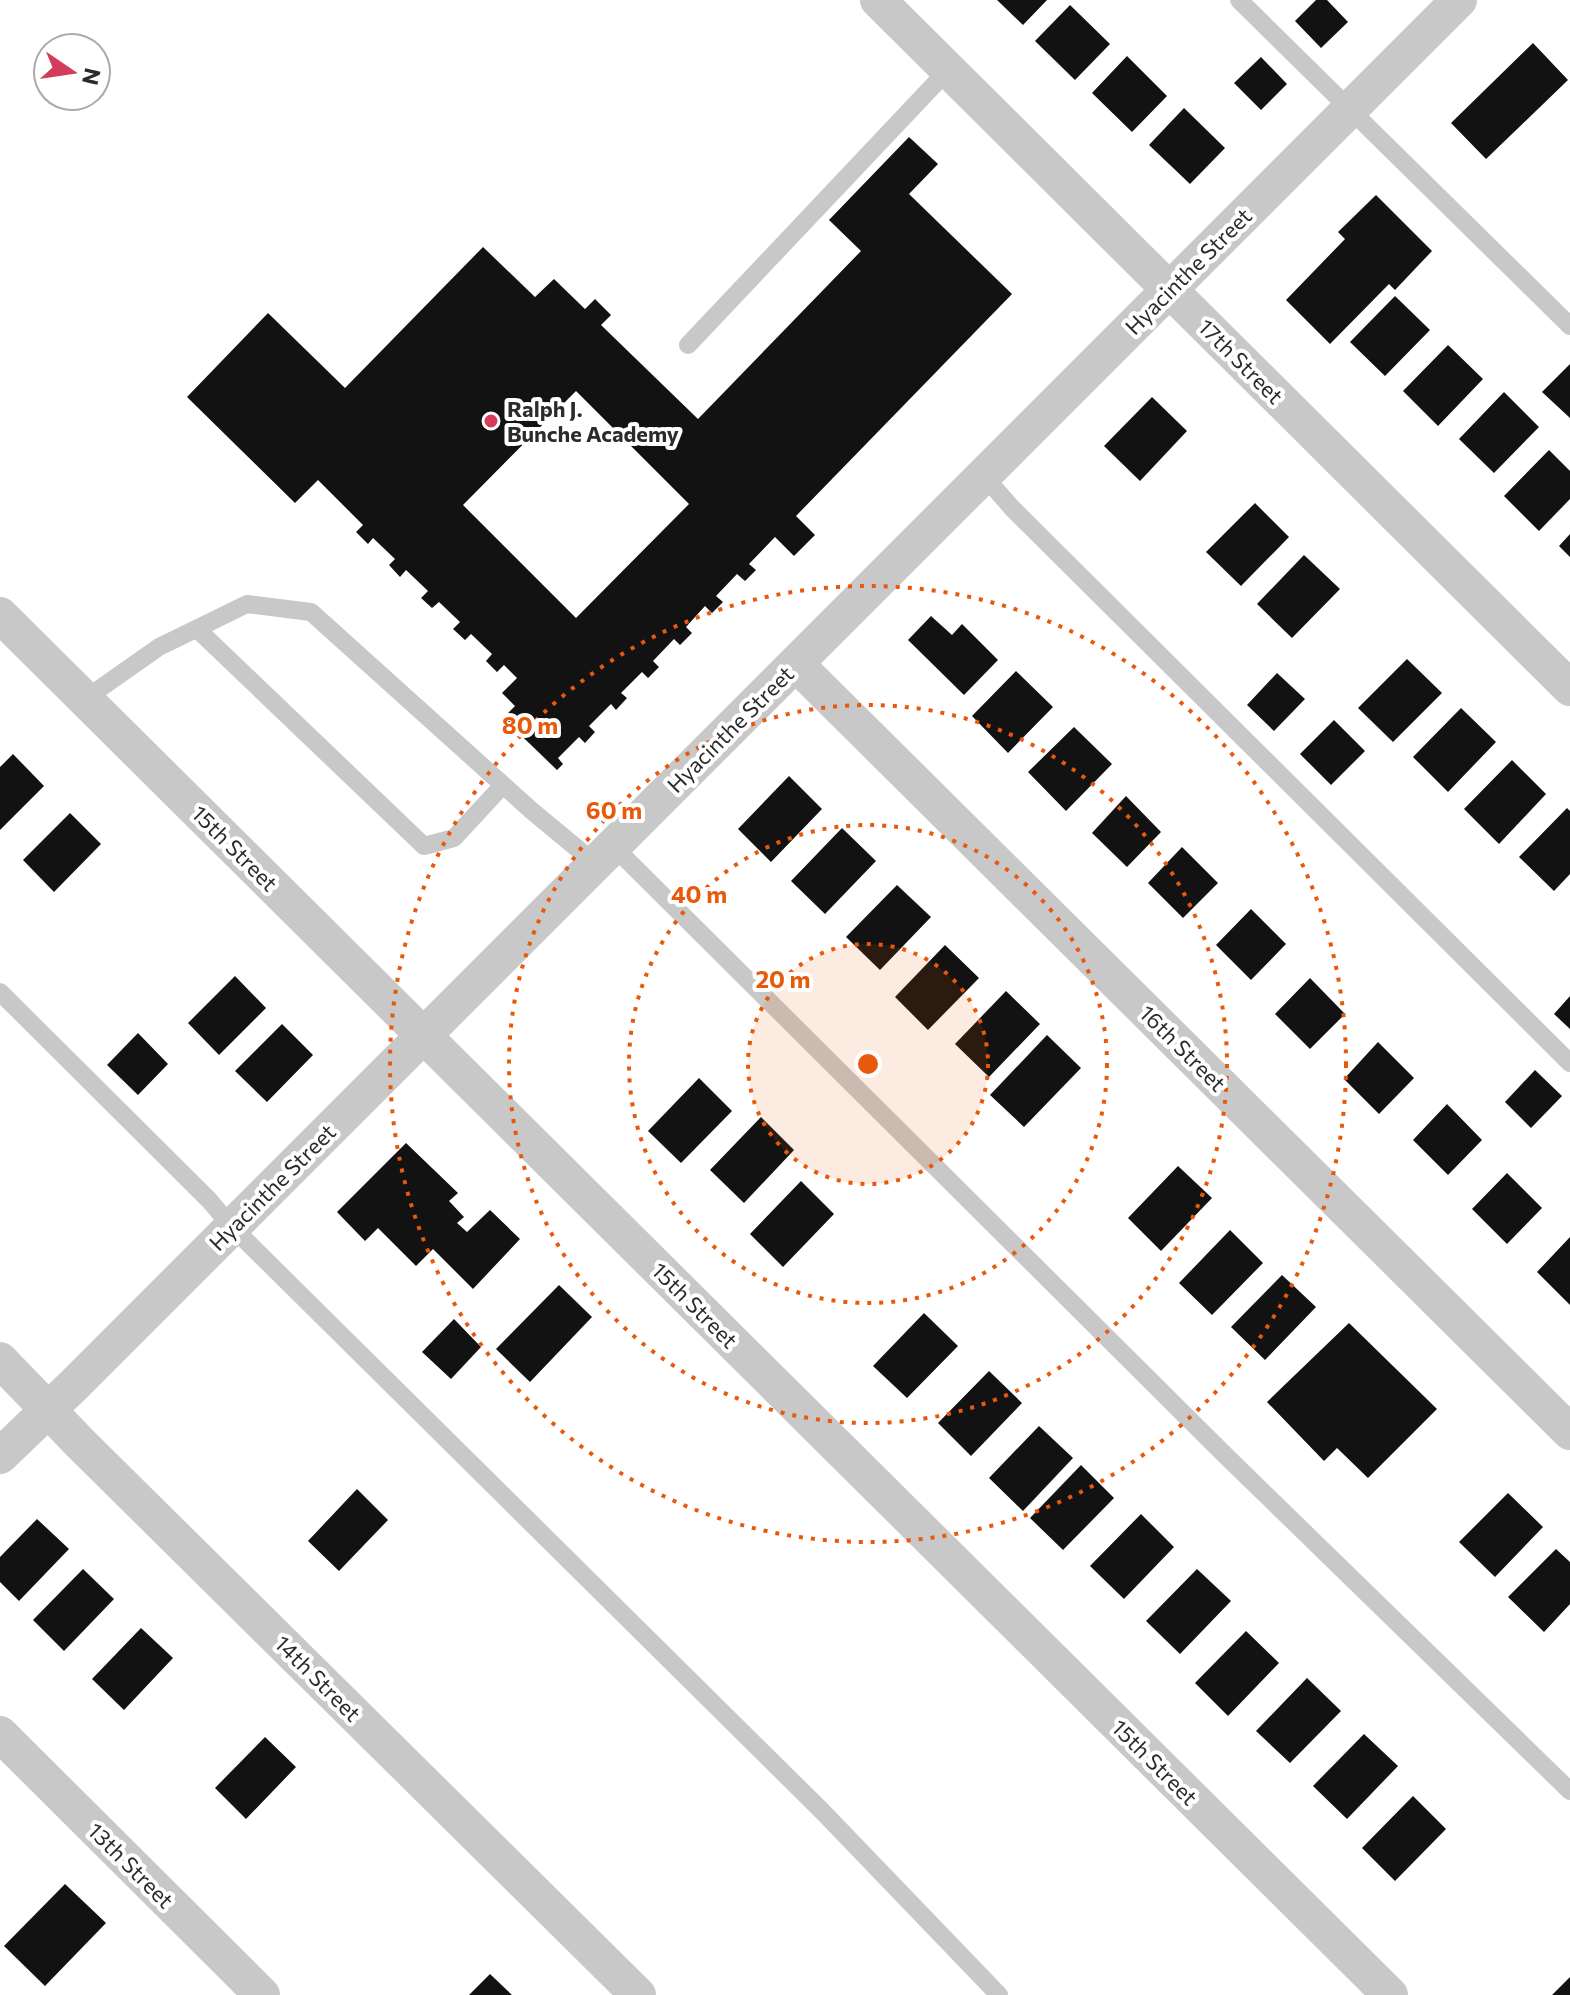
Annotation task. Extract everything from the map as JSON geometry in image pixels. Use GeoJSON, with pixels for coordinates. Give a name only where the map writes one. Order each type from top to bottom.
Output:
{"type":"FeatureCollection","features":[{"type":"Feature","properties":{"kind":"street","name":"17th Street"},"geometry":{"type":"LineString","coordinates":[[878,0],[1570,688]]}},
{"type":"Feature","properties":{"kind":"street","name":"Hyacinthe Street"},"geometry":{"type":"LineString","coordinates":[[0,1456],[1459,0]]}},
{"type":"Feature","properties":{"kind":"street","name":"15th Street"},"geometry":{"type":"LineString","coordinates":[[0,615],[1390,1995]]}},
{"type":"Feature","properties":{"kind":"street","name":"16th Street"},"geometry":{"type":"LineString","coordinates":[[796,664],[1570,1432]]}},
{"type":"Feature","properties":{"kind":"street","name":"14th Street"},"geometry":{"type":"LineString","coordinates":[[0,1360],[638,1995]]}},
{"type":"Feature","properties":{"kind":"street","name":"13th Street"},"geometry":{"type":"LineString","coordinates":[[0,1734],[262,1995]]}},
{"type":"Feature","properties":{"kind":"lane"},"geometry":{"type":"LineString","coordinates":[[1239,0],[1570,326]]}},
{"type":"Feature","properties":{"kind":"lane"},"geometry":{"type":"LineString","coordinates":[[688,345],[948,70]]}},
{"type":"Feature","properties":{"kind":"lane"},"geometry":{"type":"LineString","coordinates":[[984,476],[1012,508],[1570,1063]]}},
{"type":"Feature","properties":{"kind":"lane"},"geometry":{"type":"LineString","coordinates":[[85,699],[159,647],[247,604],[311,612],[532,811],[604,855],[1570,1791]]}},
{"type":"Feature","properties":{"kind":"lane"},"geometry":{"type":"LineString","coordinates":[[197,629],[424,846],[454,838],[503,785]]}},
{"type":"Feature","properties":{"kind":"lane"},"geometry":{"type":"LineString","coordinates":[[0,992],[209,1200],[232,1227],[822,1811],[999,1995]]}},
{"type":"Feature","properties":{"kind":"building"},"geometry":{"type":"Polygon","coordinates":[[[997,0],[1047,0],[1023,25],[997,0]]]}},
{"type":"Feature","properties":{"kind":"building"},"geometry":{"type":"Polygon","coordinates":[[[1316,0],[1327,0],[1348,22],[1321,48],[1295,21],[1316,0]]]}},
{"type":"Feature","properties":{"kind":"building"},"geometry":{"type":"Polygon","coordinates":[[[1070,5],[1110,44],[1075,80],[1035,41],[1070,5]]]}},
{"type":"Feature","properties":{"kind":"building"},"geometry":{"type":"Polygon","coordinates":[[[1533,43],[1568,80],[1486,159],[1451,123],[1533,43]]]}},
{"type":"Feature","properties":{"kind":"building"},"geometry":{"type":"Polygon","coordinates":[[[1127,56],[1167,96],[1132,132],[1092,93],[1127,56]]]}},
{"type":"Feature","properties":{"kind":"building"},"geometry":{"type":"Polygon","coordinates":[[[1261,57],[1287,84],[1261,110],[1234,83],[1261,57]]]}},
{"type":"Feature","properties":{"kind":"building"},"geometry":{"type":"Polygon","coordinates":[[[1184,108],[1225,148],[1190,184],[1149,145],[1184,108]]]}},
{"type":"Feature","properties":{"kind":"building"},"geometry":{"type":"Polygon","coordinates":[[[909,137],[938,164],[909,194],[1012,294],[796,516],[815,535],[794,556],[775,537],[749,564],[756,570],[745,581],[737,574],[716,596],[723,602],[712,613],[705,606],[686,627],[692,633],[680,645],[674,639],[653,661],[659,667],[648,678],[642,672],[621,693],[627,698],[616,710],[611,704],[589,726],[595,732],[585,743],[579,737],[558,758],[563,764],[557,770],[503,718],[515,706],[502,693],[517,678],[504,665],[497,672],[486,661],[492,654],[471,634],[465,640],[453,629],[460,622],[439,602],[432,608],[421,598],[428,591],[406,570],[400,577],[389,565],[395,559],[373,538],[368,544],[356,532],[363,525],[318,480],[295,503],[187,397],[268,313],[345,388],[483,247],[535,297],[554,279],[585,309],[595,299],[611,315],[601,325],[698,419],[861,251],[829,220],[909,137]],[[576,391],[463,505],[576,618],[689,504],[576,391]]]}},
{"type":"Feature","properties":{"kind":"building"},"geometry":{"type":"Polygon","coordinates":[[[1376,195],[1432,251],[1395,290],[1389,284],[1330,344],[1286,300],[1345,239],[1338,232],[1376,195]]]}},
{"type":"Feature","properties":{"kind":"building"},"geometry":{"type":"Polygon","coordinates":[[[1395,296],[1430,330],[1385,376],[1350,342],[1395,296]]]}},
{"type":"Feature","properties":{"kind":"building"},"geometry":{"type":"Polygon","coordinates":[[[1448,345],[1483,379],[1438,426],[1403,391],[1448,345]]]}},
{"type":"Feature","properties":{"kind":"building"},"geometry":{"type":"Polygon","coordinates":[[[1570,364],[1570,418],[1542,392],[1570,364]]]}},
{"type":"Feature","properties":{"kind":"building"},"geometry":{"type":"Polygon","coordinates":[[[1504,392],[1539,427],[1494,473],[1459,439],[1504,392]]]}},
{"type":"Feature","properties":{"kind":"building"},"geometry":{"type":"Polygon","coordinates":[[[1152,397],[1187,431],[1140,481],[1104,446],[1152,397]]]}},
{"type":"Feature","properties":{"kind":"building"},"geometry":{"type":"Polygon","coordinates":[[[1549,450],[1570,471],[1570,499],[1539,531],[1504,496],[1549,450]]]}},
{"type":"Feature","properties":{"kind":"building"},"geometry":{"type":"Polygon","coordinates":[[[1255,503],[1289,537],[1241,586],[1206,552],[1255,503]]]}},
{"type":"Feature","properties":{"kind":"building"},"geometry":{"type":"Polygon","coordinates":[[[1570,534],[1570,557],[1559,546],[1570,534]]]}},
{"type":"Feature","properties":{"kind":"building"},"geometry":{"type":"Polygon","coordinates":[[[1304,555],[1340,589],[1292,638],[1257,604],[1304,555]]]}},
{"type":"Feature","properties":{"kind":"building"},"geometry":{"type":"Polygon","coordinates":[[[931,616],[952,635],[962,624],[998,660],[964,695],[908,640],[931,616]]]}},
{"type":"Feature","properties":{"kind":"building"},"geometry":{"type":"Polygon","coordinates":[[[1407,659],[1442,693],[1393,742],[1358,708],[1407,659]]]}},
{"type":"Feature","properties":{"kind":"building"},"geometry":{"type":"Polygon","coordinates":[[[1016,671],[1053,707],[1008,753],[972,716],[1016,671]]]}},
{"type":"Feature","properties":{"kind":"building"},"geometry":{"type":"Polygon","coordinates":[[[1277,673],[1305,699],[1274,731],[1247,705],[1277,673]]]}},
{"type":"Feature","properties":{"kind":"building"},"geometry":{"type":"Polygon","coordinates":[[[1461,708],[1496,742],[1448,792],[1413,757],[1461,708]]]}},
{"type":"Feature","properties":{"kind":"building"},"geometry":{"type":"Polygon","coordinates":[[[1334,720],[1365,751],[1331,785],[1300,754],[1334,720]]]}},
{"type":"Feature","properties":{"kind":"building"},"geometry":{"type":"Polygon","coordinates":[[[1074,727],[1112,764],[1066,811],[1028,772],[1074,727]]]}},
{"type":"Feature","properties":{"kind":"building"},"geometry":{"type":"Polygon","coordinates":[[[13,754],[44,786],[0,830],[0,767],[13,754]]]}},
{"type":"Feature","properties":{"kind":"building"},"geometry":{"type":"Polygon","coordinates":[[[1512,760],[1546,794],[1499,844],[1464,809],[1512,760]]]}},
{"type":"Feature","properties":{"kind":"building"},"geometry":{"type":"Polygon","coordinates":[[[789,776],[822,809],[771,862],[738,829],[789,776]]]}},
{"type":"Feature","properties":{"kind":"building"},"geometry":{"type":"Polygon","coordinates":[[[1126,796],[1161,832],[1127,867],[1092,833],[1126,796]]]}},
{"type":"Feature","properties":{"kind":"building"},"geometry":{"type":"Polygon","coordinates":[[[1567,808],[1570,811],[1570,874],[1554,891],[1519,857],[1567,808]]]}},
{"type":"Feature","properties":{"kind":"building"},"geometry":{"type":"Polygon","coordinates":[[[70,813],[101,844],[54,892],[23,860],[70,813]]]}},
{"type":"Feature","properties":{"kind":"building"},"geometry":{"type":"Polygon","coordinates":[[[842,828],[876,861],[825,914],[791,881],[842,828]]]}},
{"type":"Feature","properties":{"kind":"building"},"geometry":{"type":"Polygon","coordinates":[[[1182,847],[1218,883],[1183,918],[1148,883],[1182,847]]]}},
{"type":"Feature","properties":{"kind":"building"},"geometry":{"type":"Polygon","coordinates":[[[897,885],[931,917],[880,970],[846,937],[897,885]]]}},
{"type":"Feature","properties":{"kind":"building"},"geometry":{"type":"Polygon","coordinates":[[[1251,909],[1286,944],[1251,980],[1216,945],[1251,909]]]}},
{"type":"Feature","properties":{"kind":"building"},"geometry":{"type":"Polygon","coordinates":[[[945,945],[979,978],[928,1030],[895,997],[945,945]]]}},
{"type":"Feature","properties":{"kind":"building"},"geometry":{"type":"Polygon","coordinates":[[[235,976],[266,1008],[219,1055],[188,1023],[235,976]]]}},
{"type":"Feature","properties":{"kind":"building"},"geometry":{"type":"Polygon","coordinates":[[[1310,978],[1345,1014],[1310,1049],[1275,1014],[1310,978]]]}},
{"type":"Feature","properties":{"kind":"building"},"geometry":{"type":"Polygon","coordinates":[[[1006,991],[1040,1024],[989,1077],[955,1044],[1006,991]]]}},
{"type":"Feature","properties":{"kind":"building"},"geometry":{"type":"Polygon","coordinates":[[[1570,996],[1570,1029],[1554,1014],[1570,996]]]}},
{"type":"Feature","properties":{"kind":"building"},"geometry":{"type":"Polygon","coordinates":[[[282,1024],[313,1055],[267,1102],[235,1071],[282,1024]]]}},
{"type":"Feature","properties":{"kind":"building"},"geometry":{"type":"Polygon","coordinates":[[[138,1033],[168,1064],[138,1095],[107,1065],[138,1033]]]}},
{"type":"Feature","properties":{"kind":"building"},"geometry":{"type":"Polygon","coordinates":[[[1047,1035],[1081,1068],[1024,1127],[990,1095],[1047,1035]]]}},
{"type":"Feature","properties":{"kind":"building"},"geometry":{"type":"Polygon","coordinates":[[[1378,1042],[1414,1078],[1379,1114],[1344,1079],[1378,1042]]]}},
{"type":"Feature","properties":{"kind":"building"},"geometry":{"type":"Polygon","coordinates":[[[1535,1070],[1562,1096],[1531,1128],[1505,1102],[1535,1070]]]}},
{"type":"Feature","properties":{"kind":"building"},"geometry":{"type":"Polygon","coordinates":[[[699,1078],[732,1111],[681,1163],[648,1131],[699,1078]]]}},
{"type":"Feature","properties":{"kind":"building"},"geometry":{"type":"Polygon","coordinates":[[[1447,1104],[1482,1140],[1448,1175],[1413,1140],[1447,1104]]]}},
{"type":"Feature","properties":{"kind":"building"},"geometry":{"type":"Polygon","coordinates":[[[761,1117],[794,1150],[744,1203],[710,1170],[761,1117]]]}},
{"type":"Feature","properties":{"kind":"building"},"geometry":{"type":"Polygon","coordinates":[[[406,1143],[458,1193],[449,1201],[464,1217],[457,1223],[467,1232],[490,1210],[520,1239],[473,1289],[433,1249],[416,1266],[378,1228],[365,1241],[337,1212],[406,1143]]]}},
{"type":"Feature","properties":{"kind":"building"},"geometry":{"type":"Polygon","coordinates":[[[1178,1166],[1212,1198],[1161,1251],[1128,1218],[1178,1166]]]}},
{"type":"Feature","properties":{"kind":"building"},"geometry":{"type":"Polygon","coordinates":[[[1507,1173],[1542,1208],[1507,1244],[1472,1209],[1507,1173]]]}},
{"type":"Feature","properties":{"kind":"building"},"geometry":{"type":"Polygon","coordinates":[[[801,1181],[834,1214],[783,1267],[750,1234],[801,1181]]]}},
{"type":"Feature","properties":{"kind":"building"},"geometry":{"type":"Polygon","coordinates":[[[1230,1230],[1263,1263],[1212,1315],[1179,1283],[1230,1230]]]}},
{"type":"Feature","properties":{"kind":"building"},"geometry":{"type":"Polygon","coordinates":[[[1570,1237],[1570,1305],[1537,1272],[1570,1237]]]}},
{"type":"Feature","properties":{"kind":"building"},"geometry":{"type":"Polygon","coordinates":[[[1282,1275],[1316,1307],[1265,1360],[1231,1327],[1282,1275]]]}},
{"type":"Feature","properties":{"kind":"building"},"geometry":{"type":"Polygon","coordinates":[[[559,1285],[592,1317],[530,1382],[496,1349],[559,1285]]]}},
{"type":"Feature","properties":{"kind":"building"},"geometry":{"type":"Polygon","coordinates":[[[924,1313],[958,1346],[907,1398],[873,1366],[924,1313]]]}},
{"type":"Feature","properties":{"kind":"building"},"geometry":{"type":"Polygon","coordinates":[[[454,1319],[481,1347],[451,1379],[422,1352],[454,1319]]]}},
{"type":"Feature","properties":{"kind":"building"},"geometry":{"type":"Polygon","coordinates":[[[1349,1323],[1437,1409],[1368,1478],[1337,1448],[1324,1461],[1267,1402],[1349,1323]]]}},
{"type":"Feature","properties":{"kind":"building"},"geometry":{"type":"Polygon","coordinates":[[[989,1371],[1022,1403],[971,1456],[938,1423],[989,1371]]]}},
{"type":"Feature","properties":{"kind":"building"},"geometry":{"type":"Polygon","coordinates":[[[1039,1426],[1073,1458],[1023,1511],[989,1478],[1039,1426]]]}},
{"type":"Feature","properties":{"kind":"building"},"geometry":{"type":"Polygon","coordinates":[[[1081,1465],[1114,1498],[1063,1550],[1030,1518],[1081,1465]]]}},
{"type":"Feature","properties":{"kind":"building"},"geometry":{"type":"Polygon","coordinates":[[[357,1489],[388,1520],[339,1571],[308,1541],[357,1489]]]}},
{"type":"Feature","properties":{"kind":"building"},"geometry":{"type":"Polygon","coordinates":[[[1508,1493],[1543,1527],[1495,1577],[1459,1542],[1508,1493]]]}},
{"type":"Feature","properties":{"kind":"building"},"geometry":{"type":"Polygon","coordinates":[[[1141,1514],[1174,1547],[1124,1599],[1090,1566],[1141,1514]]]}},
{"type":"Feature","properties":{"kind":"building"},"geometry":{"type":"Polygon","coordinates":[[[37,1519],[69,1549],[19,1601],[0,1582],[0,1557],[37,1519]]]}},
{"type":"Feature","properties":{"kind":"building"},"geometry":{"type":"Polygon","coordinates":[[[1556,1549],[1570,1562],[1570,1604],[1544,1632],[1508,1597],[1556,1549]]]}},
{"type":"Feature","properties":{"kind":"building"},"geometry":{"type":"Polygon","coordinates":[[[83,1569],[114,1599],[64,1651],[33,1620],[83,1569]]]}},
{"type":"Feature","properties":{"kind":"building"},"geometry":{"type":"Polygon","coordinates":[[[1197,1569],[1231,1601],[1180,1654],[1146,1621],[1197,1569]]]}},
{"type":"Feature","properties":{"kind":"building"},"geometry":{"type":"Polygon","coordinates":[[[141,1628],[173,1658],[124,1710],[92,1679],[141,1628]]]}},
{"type":"Feature","properties":{"kind":"building"},"geometry":{"type":"Polygon","coordinates":[[[1246,1631],[1279,1663],[1228,1716],[1195,1683],[1246,1631]]]}},
{"type":"Feature","properties":{"kind":"building"},"geometry":{"type":"Polygon","coordinates":[[[1307,1678],[1341,1711],[1290,1763],[1256,1731],[1307,1678]]]}},
{"type":"Feature","properties":{"kind":"building"},"geometry":{"type":"Polygon","coordinates":[[[1364,1734],[1398,1766],[1347,1819],[1313,1786],[1364,1734]]]}},
{"type":"Feature","properties":{"kind":"building"},"geometry":{"type":"Polygon","coordinates":[[[265,1737],[296,1767],[246,1819],[215,1788],[265,1737]]]}},
{"type":"Feature","properties":{"kind":"building"},"geometry":{"type":"Polygon","coordinates":[[[1413,1796],[1446,1829],[1395,1881],[1362,1848],[1413,1796]]]}},
{"type":"Feature","properties":{"kind":"building"},"geometry":{"type":"Polygon","coordinates":[[[65,1884],[106,1923],[45,1986],[4,1946],[65,1884]]]}},
{"type":"Feature","properties":{"kind":"building"},"geometry":{"type":"Polygon","coordinates":[[[490,1974],[512,1995],[469,1995],[490,1974]]]}},
{"type":"Feature","properties":{"kind":"building"},"geometry":{"type":"Polygon","coordinates":[[[1570,1977],[1570,1995],[1552,1995],[1570,1977]]]}},
{"type":"Feature","properties":{"kind":"place","name":"Ralph J. Bunche Academy"},"geometry":{"type":"Point","coordinates":[491,421]}}]}
